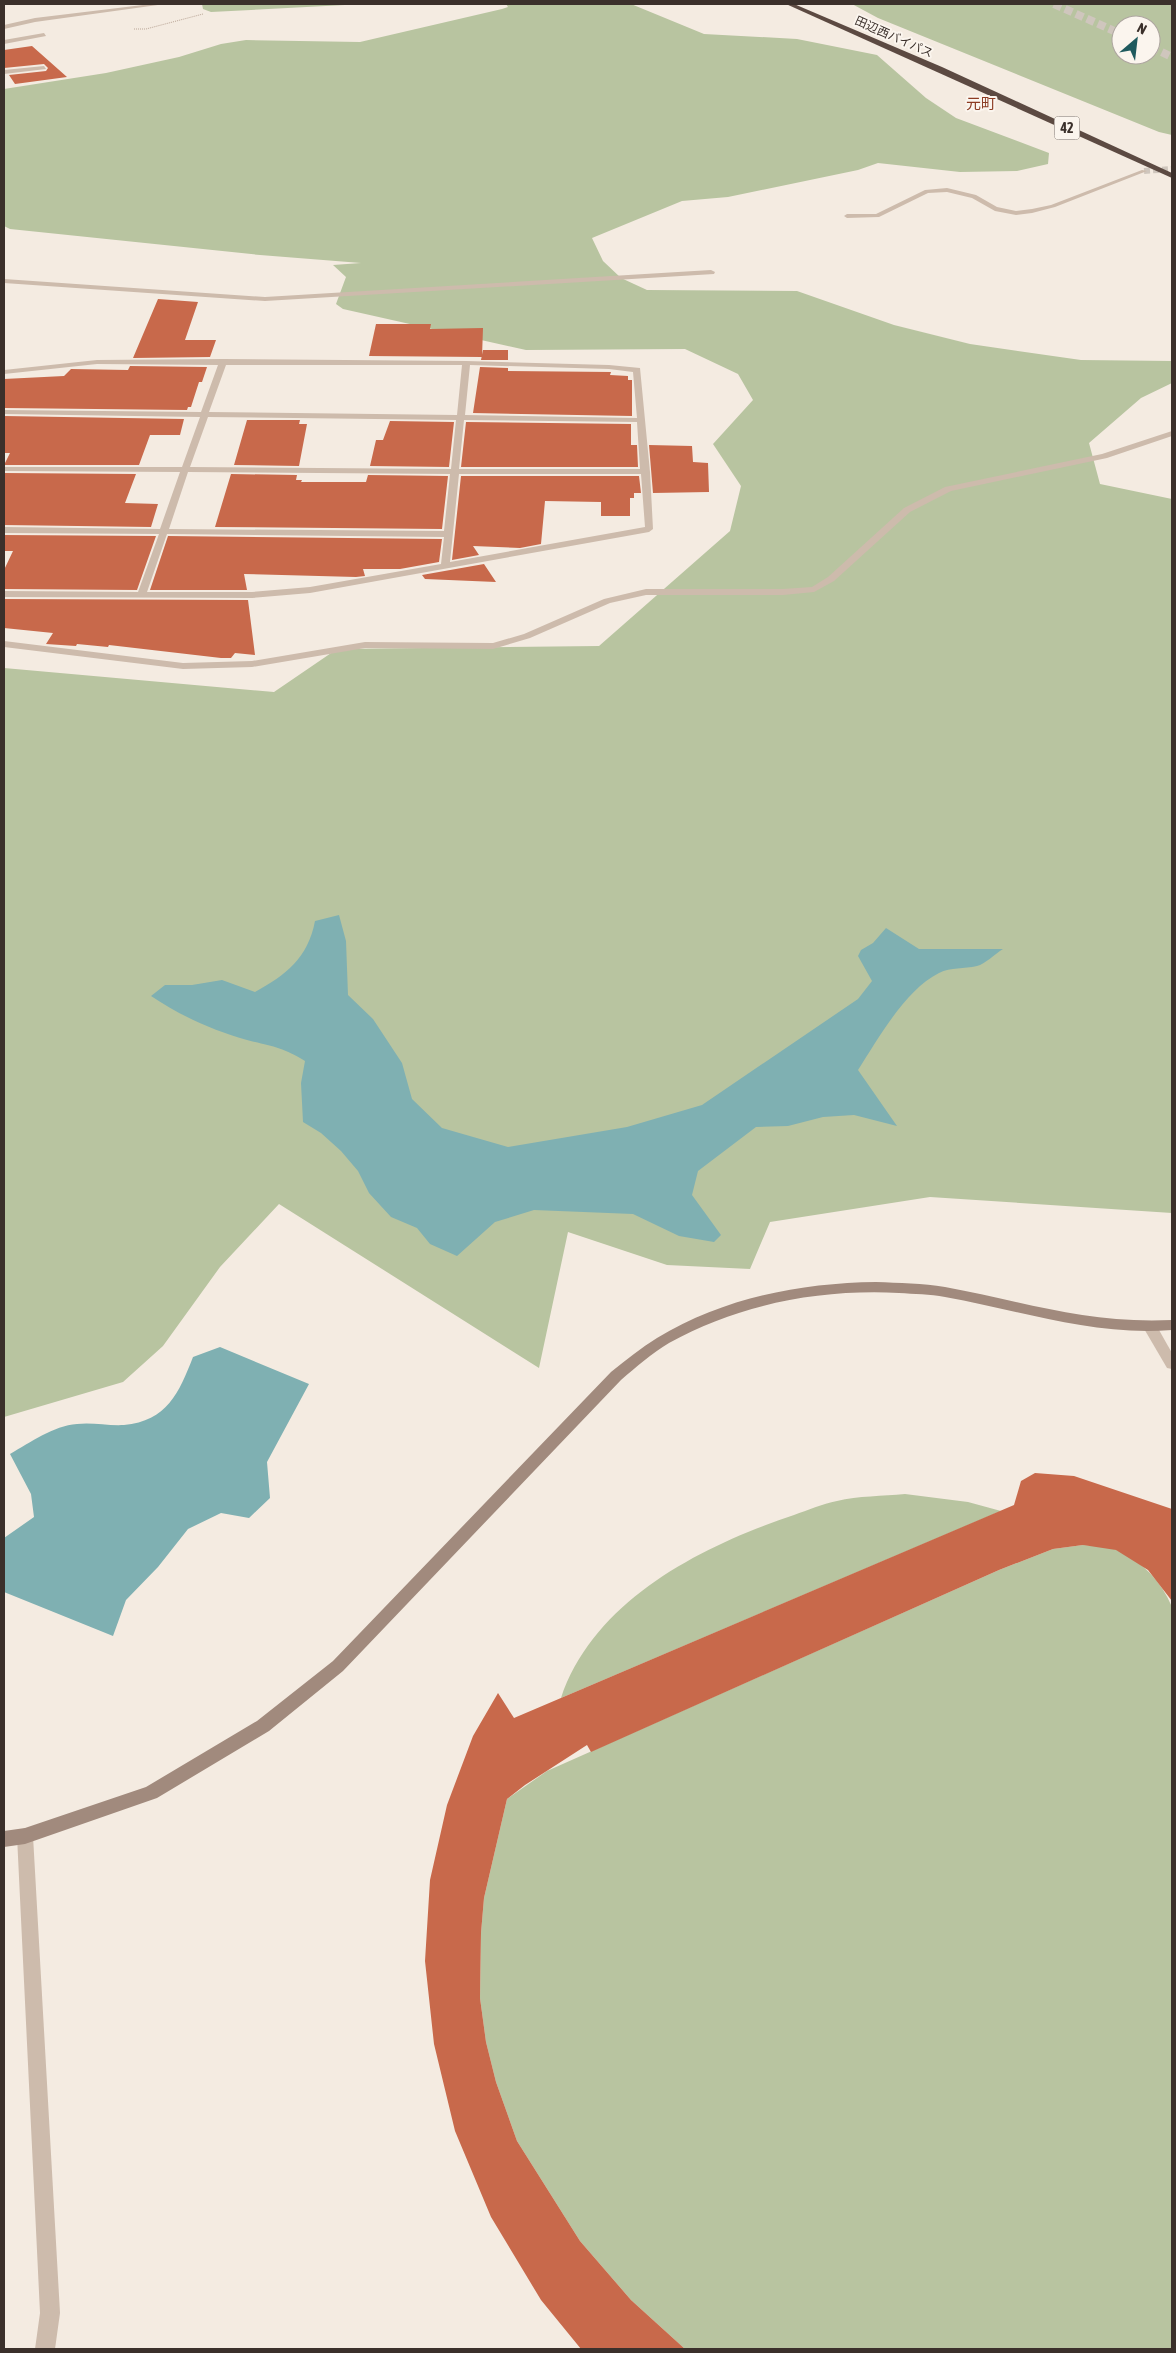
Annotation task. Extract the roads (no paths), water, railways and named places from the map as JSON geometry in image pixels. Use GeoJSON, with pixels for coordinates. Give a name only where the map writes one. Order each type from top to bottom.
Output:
{"type":"FeatureCollection","features":[{"type":"Feature","properties":{"kind":"highway","name":"田辺西バイパス"},"geometry":{"type":"LineString","coordinates":[[789,4],[962,80],[1172,176]]}},
{"type":"Feature","properties":{"kind":"highway","name":"田辺西バイパス"},"geometry":{"type":"LineString","coordinates":[[962,80],[1155,158]]}},
{"type":"Feature","properties":{"kind":"street"},"geometry":{"type":"LineString","coordinates":[[4,27],[35,20],[162,4]]}},
{"type":"Feature","properties":{"kind":"street"},"geometry":{"type":"LineString","coordinates":[[4,42],[44,35]]}},
{"type":"Feature","properties":{"kind":"street"},"geometry":{"type":"LineString","coordinates":[[4,72],[44,68]]}},
{"type":"Feature","properties":{"kind":"street"},"geometry":{"type":"LineString","coordinates":[[847,216],[877,216],[927,191],[947,190],[974,196],[996,209],[1016,213],[1032,211],[1053,206],[1144,171]]}},
{"type":"Feature","properties":{"kind":"street"},"geometry":{"type":"LineString","coordinates":[[4,281],[265,299],[712,272]]}},
{"type":"Feature","properties":{"kind":"street"},"geometry":{"type":"LineString","coordinates":[[142,594],[223,361]]}},
{"type":"Feature","properties":{"kind":"street"},"geometry":{"type":"LineString","coordinates":[[4,372],[98,362],[223,361],[466,363],[609,367],[637,370],[649,529],[310,590],[252,595],[4,594]]}},
{"type":"Feature","properties":{"kind":"street"},"geometry":{"type":"LineString","coordinates":[[445,565],[466,363]]}},
{"type":"Feature","properties":{"kind":"street"},"geometry":{"type":"LineString","coordinates":[[4,412],[641,420]]}},
{"type":"Feature","properties":{"kind":"street"},"geometry":{"type":"LineString","coordinates":[[4,644],[183,666],[252,664],[365,645],[494,646],[527,636],[607,601],[646,592],[783,592],[814,589],[831,579],[907,510],[948,489],[1104,456],[1172,432]]}},
{"type":"Feature","properties":{"kind":"street"},"geometry":{"type":"LineString","coordinates":[[4,468],[646,472]]}},
{"type":"Feature","properties":{"kind":"street"},"geometry":{"type":"LineString","coordinates":[[4,530],[448,534]]}},
{"type":"Feature","properties":{"kind":"street"},"geometry":{"type":"LineString","coordinates":[[4,1839],[26,1836],[152,1793],[262,1726],[338,1666],[616,1376],[663,1341],[707,1318],[759,1300],[820,1289],[877,1286],[944,1292],[1020,1311],[1100,1324],[1150,1327],[1172,1325]]}},
{"type":"Feature","properties":{"kind":"street"},"geometry":{"type":"LineString","coordinates":[[1150,1327],[1172,1364]]}},
{"type":"Feature","properties":{"kind":"street"},"geometry":{"type":"LineString","coordinates":[[26,1836],[50,2313],[44,2349]]}},
{"type":"Feature","properties":{"kind":"water"},"geometry":{"type":"Polygon","coordinates":[[[339,915],[346,941],[348,995],[373,1019],[402,1063],[412,1099],[442,1128],[508,1147],[627,1127],[702,1105],[858,999],[872,981],[858,956],[861,950],[873,943],[886,928],[919,949],[1003,949],[980,965],[939,973],[915,991],[893,1016],[858,1070],[897,1126],[854,1115],[823,1117],[788,1126],[756,1127],[698,1171],[692,1195],[721,1235],[714,1242],[679,1236],[633,1214],[534,1210],[495,1222],[457,1256],[430,1244],[417,1228],[391,1217],[369,1193],[358,1171],[341,1151],[321,1133],[303,1122],[301,1083],[305,1061],[283,1050],[210,1027],[173,1010],[151,996],[165,985],[192,985],[222,980],[255,992],[286,972],[294,964],[307,945],[315,921],[339,915]]]}},
{"type":"Feature","properties":{"kind":"water"},"geometry":{"type":"Polygon","coordinates":[[[220,1347],[309,1384],[267,1462],[270,1498],[249,1518],[221,1513],[188,1529],[158,1567],[126,1600],[113,1636],[4,1592],[4,1538],[34,1517],[31,1494],[10,1454],[42,1435],[68,1425],[88,1423],[124,1425],[151,1418],[169,1403],[176,1393],[193,1357],[220,1347]]]}},
{"type":"Feature","properties":{"kind":"tunnel"},"geometry":{"type":"LineString","coordinates":[[1054,4],[1111,30]]}},
{"type":"Feature","properties":{"kind":"tunnel"},"geometry":{"type":"LineString","coordinates":[[1161,52],[1172,57]]}},
{"type":"Feature","properties":{"kind":"tunnel"},"geometry":{"type":"LineString","coordinates":[[1144,171],[1172,169]]}},
{"type":"Feature","properties":{"kind":"district","name":"元町"},"geometry":{"type":"Point","coordinates":[981,104]}}]}
